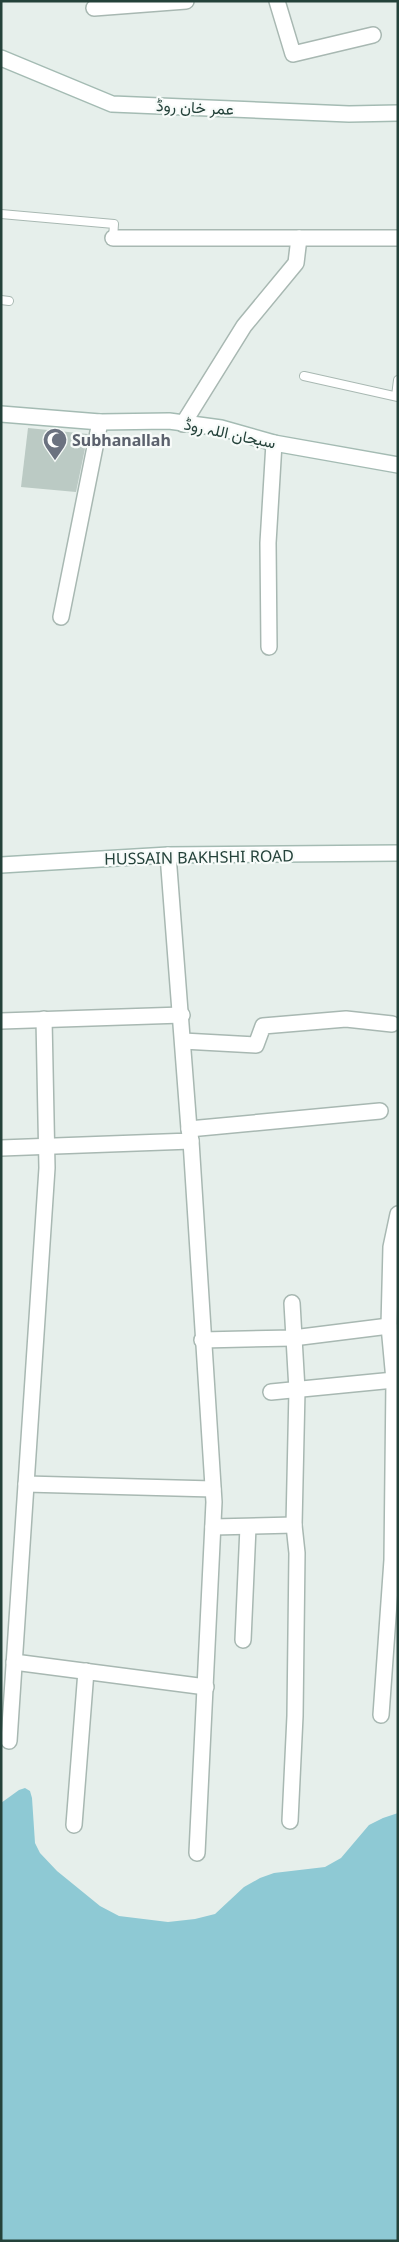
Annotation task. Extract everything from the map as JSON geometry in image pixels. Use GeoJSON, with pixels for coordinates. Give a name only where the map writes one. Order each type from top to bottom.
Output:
{"type":"FeatureCollection","features":[{"type":"Feature","properties":{"kind":"street"},"geometry":{"type":"LineString","coordinates":[[94,8],[186,1]]}},
{"type":"Feature","properties":{"kind":"street"},"geometry":{"type":"LineString","coordinates":[[277,1],[292,54],[373,35]]}},
{"type":"Feature","properties":{"kind":"street","name":"عمر خان روڈ"},"geometry":{"type":"LineString","coordinates":[[1,58],[112,104],[349,114],[398,113]]}},
{"type":"Feature","properties":{"kind":"street"},"geometry":{"type":"LineString","coordinates":[[112,238],[398,238]]}},
{"type":"Feature","properties":{"kind":"street"},"geometry":{"type":"LineString","coordinates":[[184,424],[244,326],[296,263],[299,238]]}},
{"type":"Feature","properties":{"kind":"street","name":"سبحان اللہ روڈ"},"geometry":{"type":"LineString","coordinates":[[1,414],[100,422],[169,421],[221,428],[274,443],[398,465]]}},
{"type":"Feature","properties":{"kind":"street"},"geometry":{"type":"LineString","coordinates":[[61,617],[100,422]]}},
{"type":"Feature","properties":{"kind":"street"},"geometry":{"type":"LineString","coordinates":[[269,646],[268,543],[274,443]]}},
{"type":"Feature","properties":{"kind":"street","name":"HUSSAIN BAKHSHI ROAD"},"geometry":{"type":"LineString","coordinates":[[1,864],[168,855],[398,853]]}},
{"type":"Feature","properties":{"kind":"street"},"geometry":{"type":"LineString","coordinates":[[168,855],[182,1016],[213,1489],[213,1527],[198,1852]]}},
{"type":"Feature","properties":{"kind":"street"},"geometry":{"type":"LineString","coordinates":[[1,1021],[182,1016]]}},
{"type":"Feature","properties":{"kind":"street"},"geometry":{"type":"LineString","coordinates":[[9,1741],[47,1147],[44,1019]]}},
{"type":"Feature","properties":{"kind":"street"},"geometry":{"type":"LineString","coordinates":[[183,1041],[256,1045],[263,1026],[346,1019],[392,1024]]}},
{"type":"Feature","properties":{"kind":"street"},"geometry":{"type":"LineString","coordinates":[[1,1148],[47,1147],[190,1135],[380,1111]]}},
{"type":"Feature","properties":{"kind":"street"},"geometry":{"type":"LineString","coordinates":[[381,1715],[392,1560],[394,1380],[389,1326],[391,1247],[398,1214]]}},
{"type":"Feature","properties":{"kind":"street"},"geometry":{"type":"LineString","coordinates":[[290,1821],[295,1707],[297,1553],[294,1525],[297,1390],[292,1303]]}},
{"type":"Feature","properties":{"kind":"street"},"geometry":{"type":"LineString","coordinates":[[202,1340],[293,1338],[389,1326]]}},
{"type":"Feature","properties":{"kind":"street"},"geometry":{"type":"LineString","coordinates":[[271,1392],[394,1380]]}},
{"type":"Feature","properties":{"kind":"street"},"geometry":{"type":"LineString","coordinates":[[26,1484],[213,1489]]}},
{"type":"Feature","properties":{"kind":"street"},"geometry":{"type":"LineString","coordinates":[[213,1527],[294,1525]]}},
{"type":"Feature","properties":{"kind":"street"},"geometry":{"type":"LineString","coordinates":[[243,1640],[248,1527]]}},
{"type":"Feature","properties":{"kind":"street"},"geometry":{"type":"LineString","coordinates":[[14,1662],[206,1687]]}},
{"type":"Feature","properties":{"kind":"street"},"geometry":{"type":"LineString","coordinates":[[74,1825],[86,1671]]}},
{"type":"Feature","properties":{"kind":"lane"},"geometry":{"type":"LineString","coordinates":[[1,214],[114,224],[112,238]]}},
{"type":"Feature","properties":{"kind":"lane"},"geometry":{"type":"LineString","coordinates":[[304,376],[397,396],[398,380]]}},
{"type":"Feature","properties":{"kind":"water"},"geometry":{"type":"Polygon","coordinates":[[[25,1788],[30,1791],[32,1798],[35,1843],[40,1853],[57,1871],[100,1906],[119,1916],[168,1922],[195,1919],[215,1914],[244,1887],[274,1873],[325,1867],[341,1858],[369,1825],[398,1813],[398,2241],[1,2241],[1,1803],[25,1788]]]}},
{"type":"Feature","properties":{"kind":"building","name":"Subhanallah"},"geometry":{"type":"Polygon","coordinates":[[[28,428],[88,434],[76,492],[21,487],[28,428]]]}},
{"type":"Feature","properties":{"kind":"place","name":"Subhanallah"},"geometry":{"type":"Point","coordinates":[55,461]}}]}
